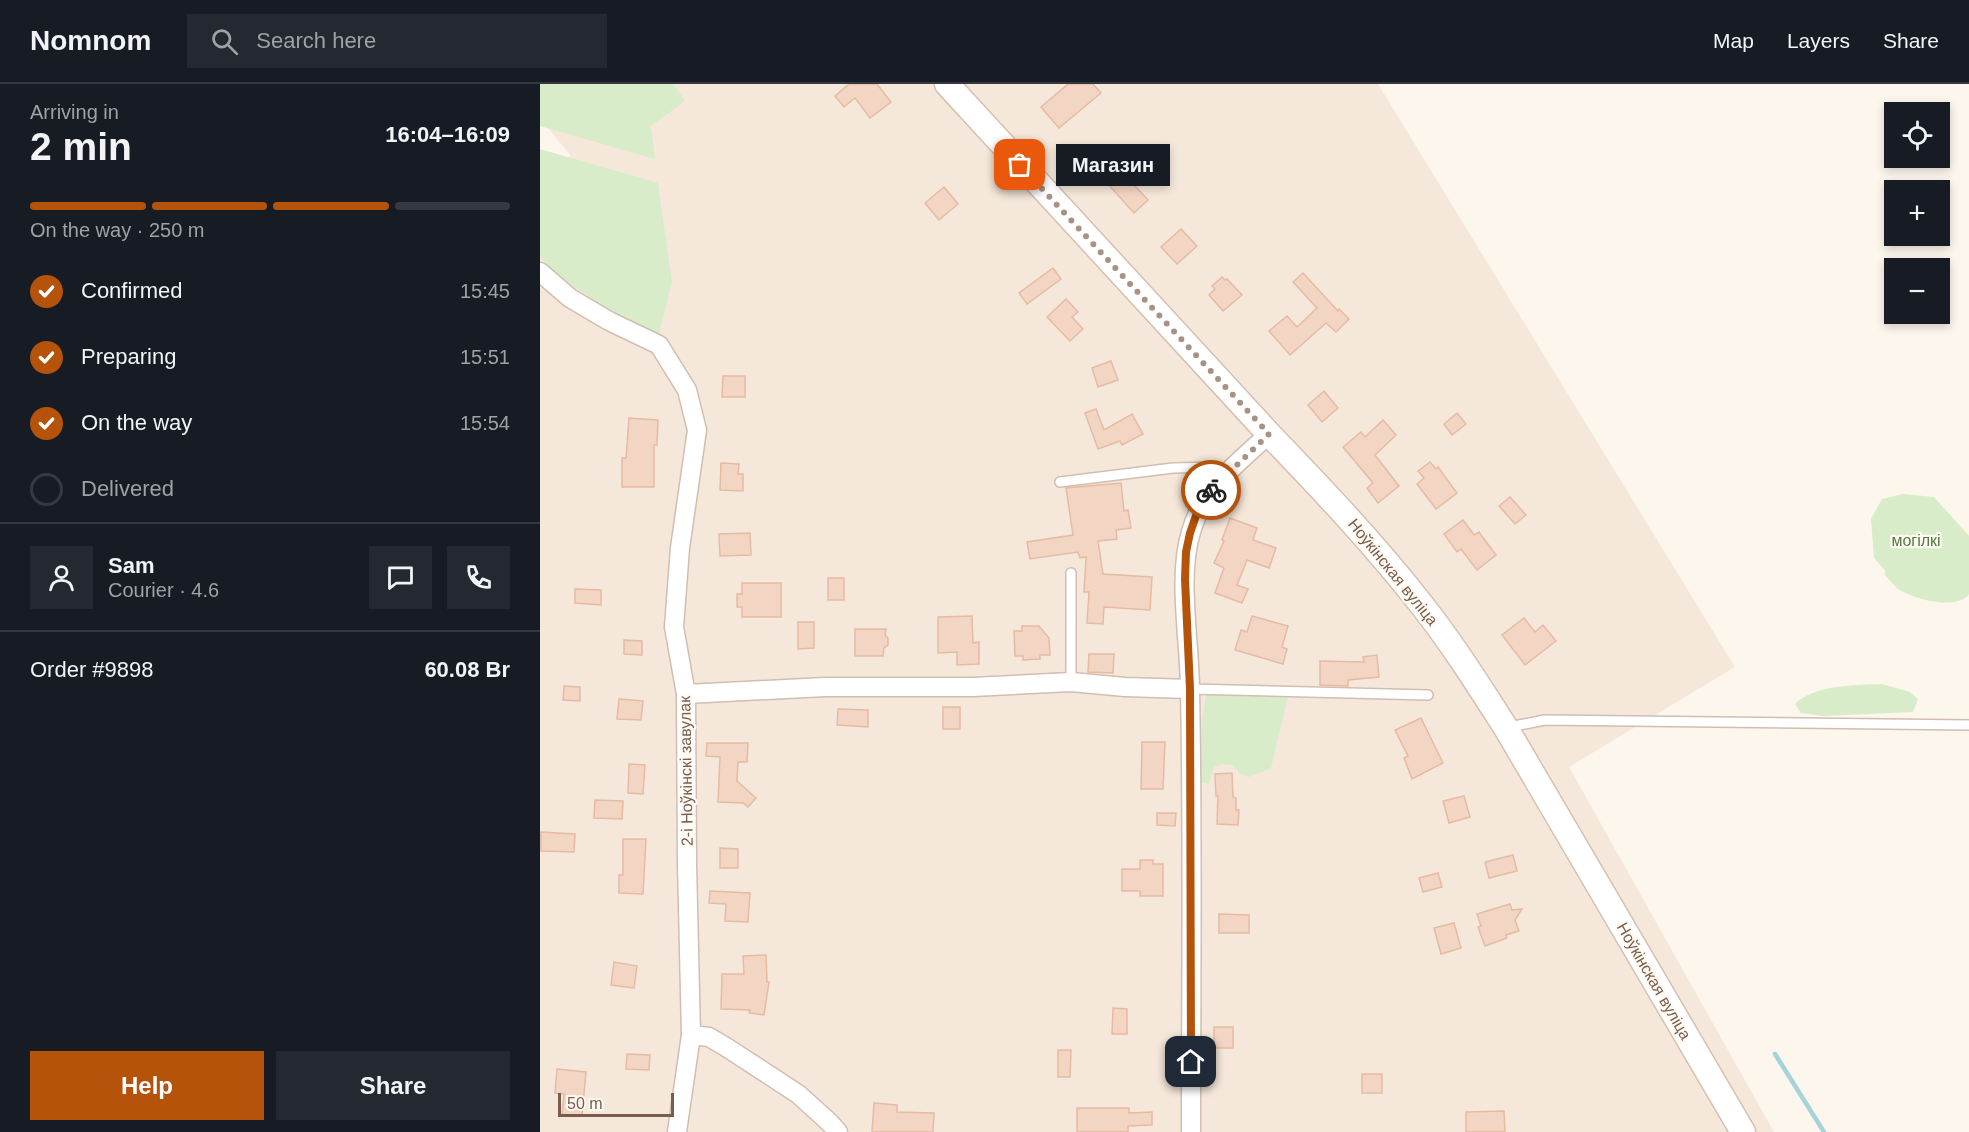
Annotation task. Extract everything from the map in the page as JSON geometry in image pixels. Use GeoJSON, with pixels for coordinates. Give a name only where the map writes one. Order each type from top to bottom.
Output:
{"type":"FeatureCollection","features":[{"type":"Feature","properties":{"kind":"main road","name":"Ноўкінская вуліца"},"geometry":{"type":"LineString","coordinates":[[947,84],[1366,538],[1423,605],[1506,728],[1743,1132]]}},
{"type":"Feature","properties":{"kind":"street","name":"2-і Ноўкінскі завулак"},"geometry":{"type":"LineString","coordinates":[[540,272],[580,304],[659,345],[687,390],[697,430],[680,548],[674,627],[686,694],[691,1035],[677,1132]]}},
{"type":"Feature","properties":{"kind":"street"},"geometry":{"type":"LineString","coordinates":[[1191,1132],[1190,689],[1186,552],[1198,510],[1209,492],[1269,434]]}},
{"type":"Feature","properties":{"kind":"street"},"geometry":{"type":"LineString","coordinates":[[686,694],[825,687],[973,687],[1071,682],[1135,688],[1190,689]]}},
{"type":"Feature","properties":{"kind":"street"},"geometry":{"type":"LineString","coordinates":[[691,1035],[709,1037],[798,1094],[838,1132]]}},
{"type":"Feature","properties":{"kind":"lane"},"geometry":{"type":"LineString","coordinates":[[1060,482],[1191,467],[1218,467],[1226,474]]}},
{"type":"Feature","properties":{"kind":"lane"},"geometry":{"type":"LineString","coordinates":[[1071,573],[1071,682]]}},
{"type":"Feature","properties":{"kind":"lane"},"geometry":{"type":"LineString","coordinates":[[1190,689],[1428,694]]}},
{"type":"Feature","properties":{"kind":"lane"},"geometry":{"type":"LineString","coordinates":[[1506,728],[1545,720],[1969,725]]}},
{"type":"Feature","properties":{"kind":"shaded area"},"geometry":{"type":"Polygon","coordinates":[[[540,84],[1378,84],[1735,667],[1569,767],[1774,1132],[540,1132],[540,168],[571,156],[540,118],[540,84]]]}},
{"type":"Feature","properties":{"kind":"green space"},"geometry":{"type":"Polygon","coordinates":[[[540,84],[673,84],[685,101],[651,126],[655,159],[540,126],[540,84]]]}},
{"type":"Feature","properties":{"kind":"green space"},"geometry":{"type":"Polygon","coordinates":[[[540,149],[658,183],[672,282],[658,338],[608,309],[552,272],[540,256],[540,149]]]}},
{"type":"Feature","properties":{"kind":"green space","name":"могілкі"},"geometry":{"type":"Polygon","coordinates":[[[1903,494],[1934,497],[1969,536],[1969,594],[1963,599],[1955,602],[1935,602],[1905,593],[1885,575],[1885,570],[1874,558],[1871,519],[1882,499],[1903,494]]]}},
{"type":"Feature","properties":{"kind":"green space"},"geometry":{"type":"Polygon","coordinates":[[[1882,684],[1910,692],[1918,699],[1913,712],[1823,716],[1801,713],[1795,704],[1813,693],[1824,690],[1882,684]]]}},
{"type":"Feature","properties":{"kind":"green space"},"geometry":{"type":"Polygon","coordinates":[[[1207,692],[1288,697],[1271,768],[1249,777],[1239,773],[1233,765],[1223,764],[1214,767],[1209,784],[1200,782],[1202,719],[1207,692]]]}},
{"type":"Feature","properties":{"kind":"building"},"geometry":{"type":"Polygon","coordinates":[[[849,84],[877,84],[891,102],[870,118],[855,98],[844,107],[835,96],[849,84]]]}},
{"type":"Feature","properties":{"kind":"building"},"geometry":{"type":"Polygon","coordinates":[[[1068,84],[1093,84],[1101,93],[1059,128],[1041,107],[1068,84]]]}},
{"type":"Feature","properties":{"kind":"building"},"geometry":{"type":"Polygon","coordinates":[[[1120,154],[1129,163],[1121,171],[1148,200],[1134,213],[1099,174],[1120,154]]]}},
{"type":"Feature","properties":{"kind":"building"},"geometry":{"type":"Polygon","coordinates":[[[944,187],[958,204],[939,220],[925,203],[944,187]]]}},
{"type":"Feature","properties":{"kind":"building"},"geometry":{"type":"Polygon","coordinates":[[[1181,229],[1197,246],[1177,264],[1161,247],[1181,229]]]}},
{"type":"Feature","properties":{"kind":"building"},"geometry":{"type":"Polygon","coordinates":[[[1053,268],[1061,279],[1027,304],[1019,293],[1053,268]]]}},
{"type":"Feature","properties":{"kind":"building"},"geometry":{"type":"Polygon","coordinates":[[[1303,273],[1338,311],[1339,309],[1349,319],[1336,332],[1326,323],[1290,355],[1269,331],[1287,316],[1297,327],[1317,308],[1293,282],[1303,273]]]}},
{"type":"Feature","properties":{"kind":"building"},"geometry":{"type":"Polygon","coordinates":[[[1222,277],[1227,279],[1242,295],[1223,311],[1209,295],[1215,289],[1212,286],[1222,277]]]}},
{"type":"Feature","properties":{"kind":"building"},"geometry":{"type":"Polygon","coordinates":[[[1066,299],[1078,312],[1072,317],[1083,329],[1070,341],[1047,317],[1066,299]]]}},
{"type":"Feature","properties":{"kind":"building"},"geometry":{"type":"Polygon","coordinates":[[[1111,361],[1118,380],[1098,387],[1092,368],[1111,361]]]}},
{"type":"Feature","properties":{"kind":"building"},"geometry":{"type":"Polygon","coordinates":[[[723,376],[745,376],[745,397],[722,397],[723,376]]]}},
{"type":"Feature","properties":{"kind":"building"},"geometry":{"type":"Polygon","coordinates":[[[1324,391],[1338,408],[1322,422],[1308,405],[1324,391]]]}},
{"type":"Feature","properties":{"kind":"building"},"geometry":{"type":"Polygon","coordinates":[[[1096,409],[1104,430],[1132,414],[1143,434],[1122,445],[1120,441],[1098,449],[1085,413],[1096,409]]]}},
{"type":"Feature","properties":{"kind":"building"},"geometry":{"type":"Polygon","coordinates":[[[1457,413],[1466,424],[1452,435],[1444,424],[1457,413]]]}},
{"type":"Feature","properties":{"kind":"building"},"geometry":{"type":"Polygon","coordinates":[[[629,418],[658,420],[657,445],[654,445],[654,487],[622,487],[622,458],[626,458],[629,418]]]}},
{"type":"Feature","properties":{"kind":"building"},"geometry":{"type":"Polygon","coordinates":[[[1383,420],[1396,435],[1375,455],[1399,486],[1378,503],[1367,488],[1373,483],[1343,447],[1361,432],[1365,437],[1383,420]]]}},
{"type":"Feature","properties":{"kind":"building"},"geometry":{"type":"Polygon","coordinates":[[[1430,462],[1436,469],[1438,467],[1457,493],[1436,509],[1417,484],[1424,478],[1418,471],[1430,462]]]}},
{"type":"Feature","properties":{"kind":"building"},"geometry":{"type":"Polygon","coordinates":[[[721,463],[739,464],[738,474],[743,474],[743,491],[720,490],[721,463]]]}},
{"type":"Feature","properties":{"kind":"building"},"geometry":{"type":"Polygon","coordinates":[[[1121,483],[1124,511],[1128,510],[1131,528],[1116,530],[1117,539],[1098,541],[1103,574],[1152,577],[1150,610],[1104,607],[1103,624],[1087,623],[1089,592],[1084,592],[1086,557],[1080,558],[1078,552],[1030,559],[1027,542],[1073,535],[1066,488],[1121,483]]]}},
{"type":"Feature","properties":{"kind":"building"},"geometry":{"type":"Polygon","coordinates":[[[1510,497],[1526,515],[1515,524],[1499,506],[1510,497]]]}},
{"type":"Feature","properties":{"kind":"building"},"geometry":{"type":"Polygon","coordinates":[[[1230,518],[1257,528],[1253,540],[1276,548],[1269,568],[1247,560],[1237,585],[1248,589],[1242,603],[1215,593],[1224,568],[1214,563],[1224,541],[1222,540],[1230,518]]]}},
{"type":"Feature","properties":{"kind":"building"},"geometry":{"type":"Polygon","coordinates":[[[1463,520],[1474,535],[1479,532],[1496,555],[1477,570],[1461,549],[1457,552],[1444,534],[1463,520]]]}},
{"type":"Feature","properties":{"kind":"building"},"geometry":{"type":"Polygon","coordinates":[[[750,533],[751,555],[720,556],[719,534],[750,533]]]}},
{"type":"Feature","properties":{"kind":"building"},"geometry":{"type":"Polygon","coordinates":[[[828,578],[844,578],[844,600],[828,600],[828,578]]]}},
{"type":"Feature","properties":{"kind":"building"},"geometry":{"type":"Polygon","coordinates":[[[742,583],[781,583],[781,617],[742,617],[742,607],[737,607],[737,594],[742,594],[742,583]]]}},
{"type":"Feature","properties":{"kind":"building"},"geometry":{"type":"Polygon","coordinates":[[[575,589],[601,590],[601,605],[575,603],[575,589]]]}},
{"type":"Feature","properties":{"kind":"building"},"geometry":{"type":"Polygon","coordinates":[[[972,616],[973,643],[979,642],[979,664],[957,665],[957,652],[938,653],[938,617],[972,616]]]}},
{"type":"Feature","properties":{"kind":"building"},"geometry":{"type":"Polygon","coordinates":[[[1252,616],[1288,626],[1282,647],[1287,649],[1283,664],[1235,650],[1241,630],[1247,632],[1252,616]]]}},
{"type":"Feature","properties":{"kind":"building"},"geometry":{"type":"Polygon","coordinates":[[[1524,618],[1535,632],[1543,625],[1556,641],[1525,665],[1502,635],[1524,618]]]}},
{"type":"Feature","properties":{"kind":"building"},"geometry":{"type":"Polygon","coordinates":[[[798,622],[814,622],[814,648],[798,649],[798,622]]]}},
{"type":"Feature","properties":{"kind":"building"},"geometry":{"type":"Polygon","coordinates":[[[1022,626],[1039,626],[1049,638],[1050,655],[1040,655],[1040,659],[1023,660],[1023,656],[1015,656],[1014,631],[1022,631],[1022,626]]]}},
{"type":"Feature","properties":{"kind":"building"},"geometry":{"type":"Polygon","coordinates":[[[855,629],[886,629],[888,645],[884,648],[883,656],[855,656],[855,629]]]}},
{"type":"Feature","properties":{"kind":"building"},"geometry":{"type":"Polygon","coordinates":[[[624,640],[642,641],[642,655],[624,654],[624,640]]]}},
{"type":"Feature","properties":{"kind":"building"},"geometry":{"type":"Polygon","coordinates":[[[1089,654],[1114,654],[1113,673],[1088,672],[1089,654]]]}},
{"type":"Feature","properties":{"kind":"building"},"geometry":{"type":"Polygon","coordinates":[[[1377,655],[1379,677],[1348,680],[1348,686],[1320,685],[1320,661],[1364,662],[1363,657],[1377,655]]]}},
{"type":"Feature","properties":{"kind":"building"},"geometry":{"type":"Polygon","coordinates":[[[564,686],[580,687],[580,701],[563,700],[564,686]]]}},
{"type":"Feature","properties":{"kind":"building"},"geometry":{"type":"Polygon","coordinates":[[[619,699],[643,701],[641,720],[617,719],[619,699]]]}},
{"type":"Feature","properties":{"kind":"building"},"geometry":{"type":"Polygon","coordinates":[[[943,707],[960,707],[960,729],[943,729],[943,707]]]}},
{"type":"Feature","properties":{"kind":"building"},"geometry":{"type":"Polygon","coordinates":[[[838,709],[868,710],[868,727],[837,725],[838,709]]]}},
{"type":"Feature","properties":{"kind":"building"},"geometry":{"type":"Polygon","coordinates":[[[1421,718],[1443,763],[1412,779],[1404,758],[1408,756],[1395,730],[1421,718]]]}},
{"type":"Feature","properties":{"kind":"building"},"geometry":{"type":"Polygon","coordinates":[[[1142,742],[1165,742],[1163,789],[1141,789],[1142,742]]]}},
{"type":"Feature","properties":{"kind":"building"},"geometry":{"type":"Polygon","coordinates":[[[707,743],[748,743],[747,762],[738,762],[737,781],[756,798],[748,807],[743,803],[718,802],[720,757],[706,756],[707,743]]]}},
{"type":"Feature","properties":{"kind":"building"},"geometry":{"type":"Polygon","coordinates":[[[629,764],[645,765],[643,794],[628,793],[629,764]]]}},
{"type":"Feature","properties":{"kind":"building"},"geometry":{"type":"Polygon","coordinates":[[[1232,773],[1233,797],[1236,798],[1236,810],[1239,810],[1238,825],[1217,824],[1218,796],[1216,796],[1215,774],[1232,773]]]}},
{"type":"Feature","properties":{"kind":"building"},"geometry":{"type":"Polygon","coordinates":[[[1464,796],[1470,817],[1449,823],[1443,801],[1464,796]]]}},
{"type":"Feature","properties":{"kind":"building"},"geometry":{"type":"Polygon","coordinates":[[[595,800],[623,801],[622,819],[594,818],[595,800]]]}},
{"type":"Feature","properties":{"kind":"building"},"geometry":{"type":"Polygon","coordinates":[[[1157,813],[1176,813],[1175,826],[1157,825],[1157,813]]]}},
{"type":"Feature","properties":{"kind":"building"},"geometry":{"type":"Polygon","coordinates":[[[541,832],[575,834],[574,852],[541,851],[541,832]]]}},
{"type":"Feature","properties":{"kind":"building"},"geometry":{"type":"Polygon","coordinates":[[[623,839],[646,839],[643,894],[619,893],[619,875],[623,875],[623,839]]]}},
{"type":"Feature","properties":{"kind":"building"},"geometry":{"type":"Polygon","coordinates":[[[720,848],[738,849],[738,868],[720,868],[720,848]]]}},
{"type":"Feature","properties":{"kind":"building"},"geometry":{"type":"Polygon","coordinates":[[[1513,855],[1517,871],[1489,878],[1485,862],[1513,855]]]}},
{"type":"Feature","properties":{"kind":"building"},"geometry":{"type":"Polygon","coordinates":[[[1140,860],[1153,860],[1153,864],[1163,864],[1163,896],[1140,896],[1140,891],[1122,891],[1122,869],[1140,869],[1140,860]]]}},
{"type":"Feature","properties":{"kind":"building"},"geometry":{"type":"Polygon","coordinates":[[[1438,873],[1442,887],[1423,892],[1419,878],[1438,873]]]}},
{"type":"Feature","properties":{"kind":"building"},"geometry":{"type":"Polygon","coordinates":[[[710,891],[750,893],[748,922],[725,921],[726,904],[709,903],[710,891]]]}},
{"type":"Feature","properties":{"kind":"building"},"geometry":{"type":"Polygon","coordinates":[[[1510,904],[1512,910],[1522,909],[1515,920],[1519,931],[1485,946],[1478,927],[1481,926],[1477,914],[1510,904]]]}},
{"type":"Feature","properties":{"kind":"building"},"geometry":{"type":"Polygon","coordinates":[[[1219,914],[1249,915],[1249,933],[1219,933],[1219,914]]]}},
{"type":"Feature","properties":{"kind":"building"},"geometry":{"type":"Polygon","coordinates":[[[1454,923],[1461,948],[1441,954],[1434,928],[1454,923]]]}},
{"type":"Feature","properties":{"kind":"building"},"geometry":{"type":"Polygon","coordinates":[[[766,955],[767,982],[769,982],[764,1015],[749,1013],[750,1010],[721,1009],[722,974],[744,974],[743,956],[766,955]]]}},
{"type":"Feature","properties":{"kind":"building"},"geometry":{"type":"Polygon","coordinates":[[[614,962],[637,966],[634,988],[611,985],[614,962]]]}},
{"type":"Feature","properties":{"kind":"building"},"geometry":{"type":"Polygon","coordinates":[[[1113,1008],[1127,1009],[1127,1034],[1112,1034],[1113,1008]]]}},
{"type":"Feature","properties":{"kind":"building"},"geometry":{"type":"Polygon","coordinates":[[[1214,1027],[1233,1027],[1233,1048],[1214,1048],[1214,1027]]]}},
{"type":"Feature","properties":{"kind":"building"},"geometry":{"type":"Polygon","coordinates":[[[1058,1050],[1071,1050],[1070,1077],[1058,1077],[1058,1050]]]}},
{"type":"Feature","properties":{"kind":"building"},"geometry":{"type":"Polygon","coordinates":[[[627,1054],[650,1055],[649,1070],[626,1069],[627,1054]]]}},
{"type":"Feature","properties":{"kind":"building"},"geometry":{"type":"Polygon","coordinates":[[[557,1069],[586,1072],[582,1116],[562,1114],[564,1094],[555,1093],[557,1069]]]}},
{"type":"Feature","properties":{"kind":"building"},"geometry":{"type":"Polygon","coordinates":[[[1362,1074],[1382,1074],[1382,1093],[1362,1093],[1362,1074]]]}},
{"type":"Feature","properties":{"kind":"building"},"geometry":{"type":"Polygon","coordinates":[[[874,1103],[897,1105],[897,1112],[934,1113],[933,1132],[872,1132],[874,1103]]]}},
{"type":"Feature","properties":{"kind":"building"},"geometry":{"type":"Polygon","coordinates":[[[1077,1108],[1129,1108],[1129,1113],[1152,1112],[1152,1125],[1128,1126],[1128,1132],[1077,1132],[1077,1108]]]}},
{"type":"Feature","properties":{"kind":"building"},"geometry":{"type":"Polygon","coordinates":[[[1504,1111],[1505,1132],[1466,1132],[1466,1112],[1504,1111]]]}},
{"type":"Feature","properties":{"kind":"waterway"},"geometry":{"type":"LineString","coordinates":[[1775,1054],[1824,1132]]}},
{"type":"Feature","properties":{"kind":"way so far"},"geometry":{"type":"LineString","coordinates":[[1020,165],[1269,434],[1211,490]]}},
{"type":"Feature","properties":{"kind":"place","name":"Магазин"},"geometry":{"type":"Point","coordinates":[1020,165]}},
{"type":"Feature","properties":{"kind":"route"},"geometry":{"type":"LineString","coordinates":[[1191,1062],[1190,689],[1185,579],[1186,552],[1190,533],[1198,510],[1211,490]]}}]}
